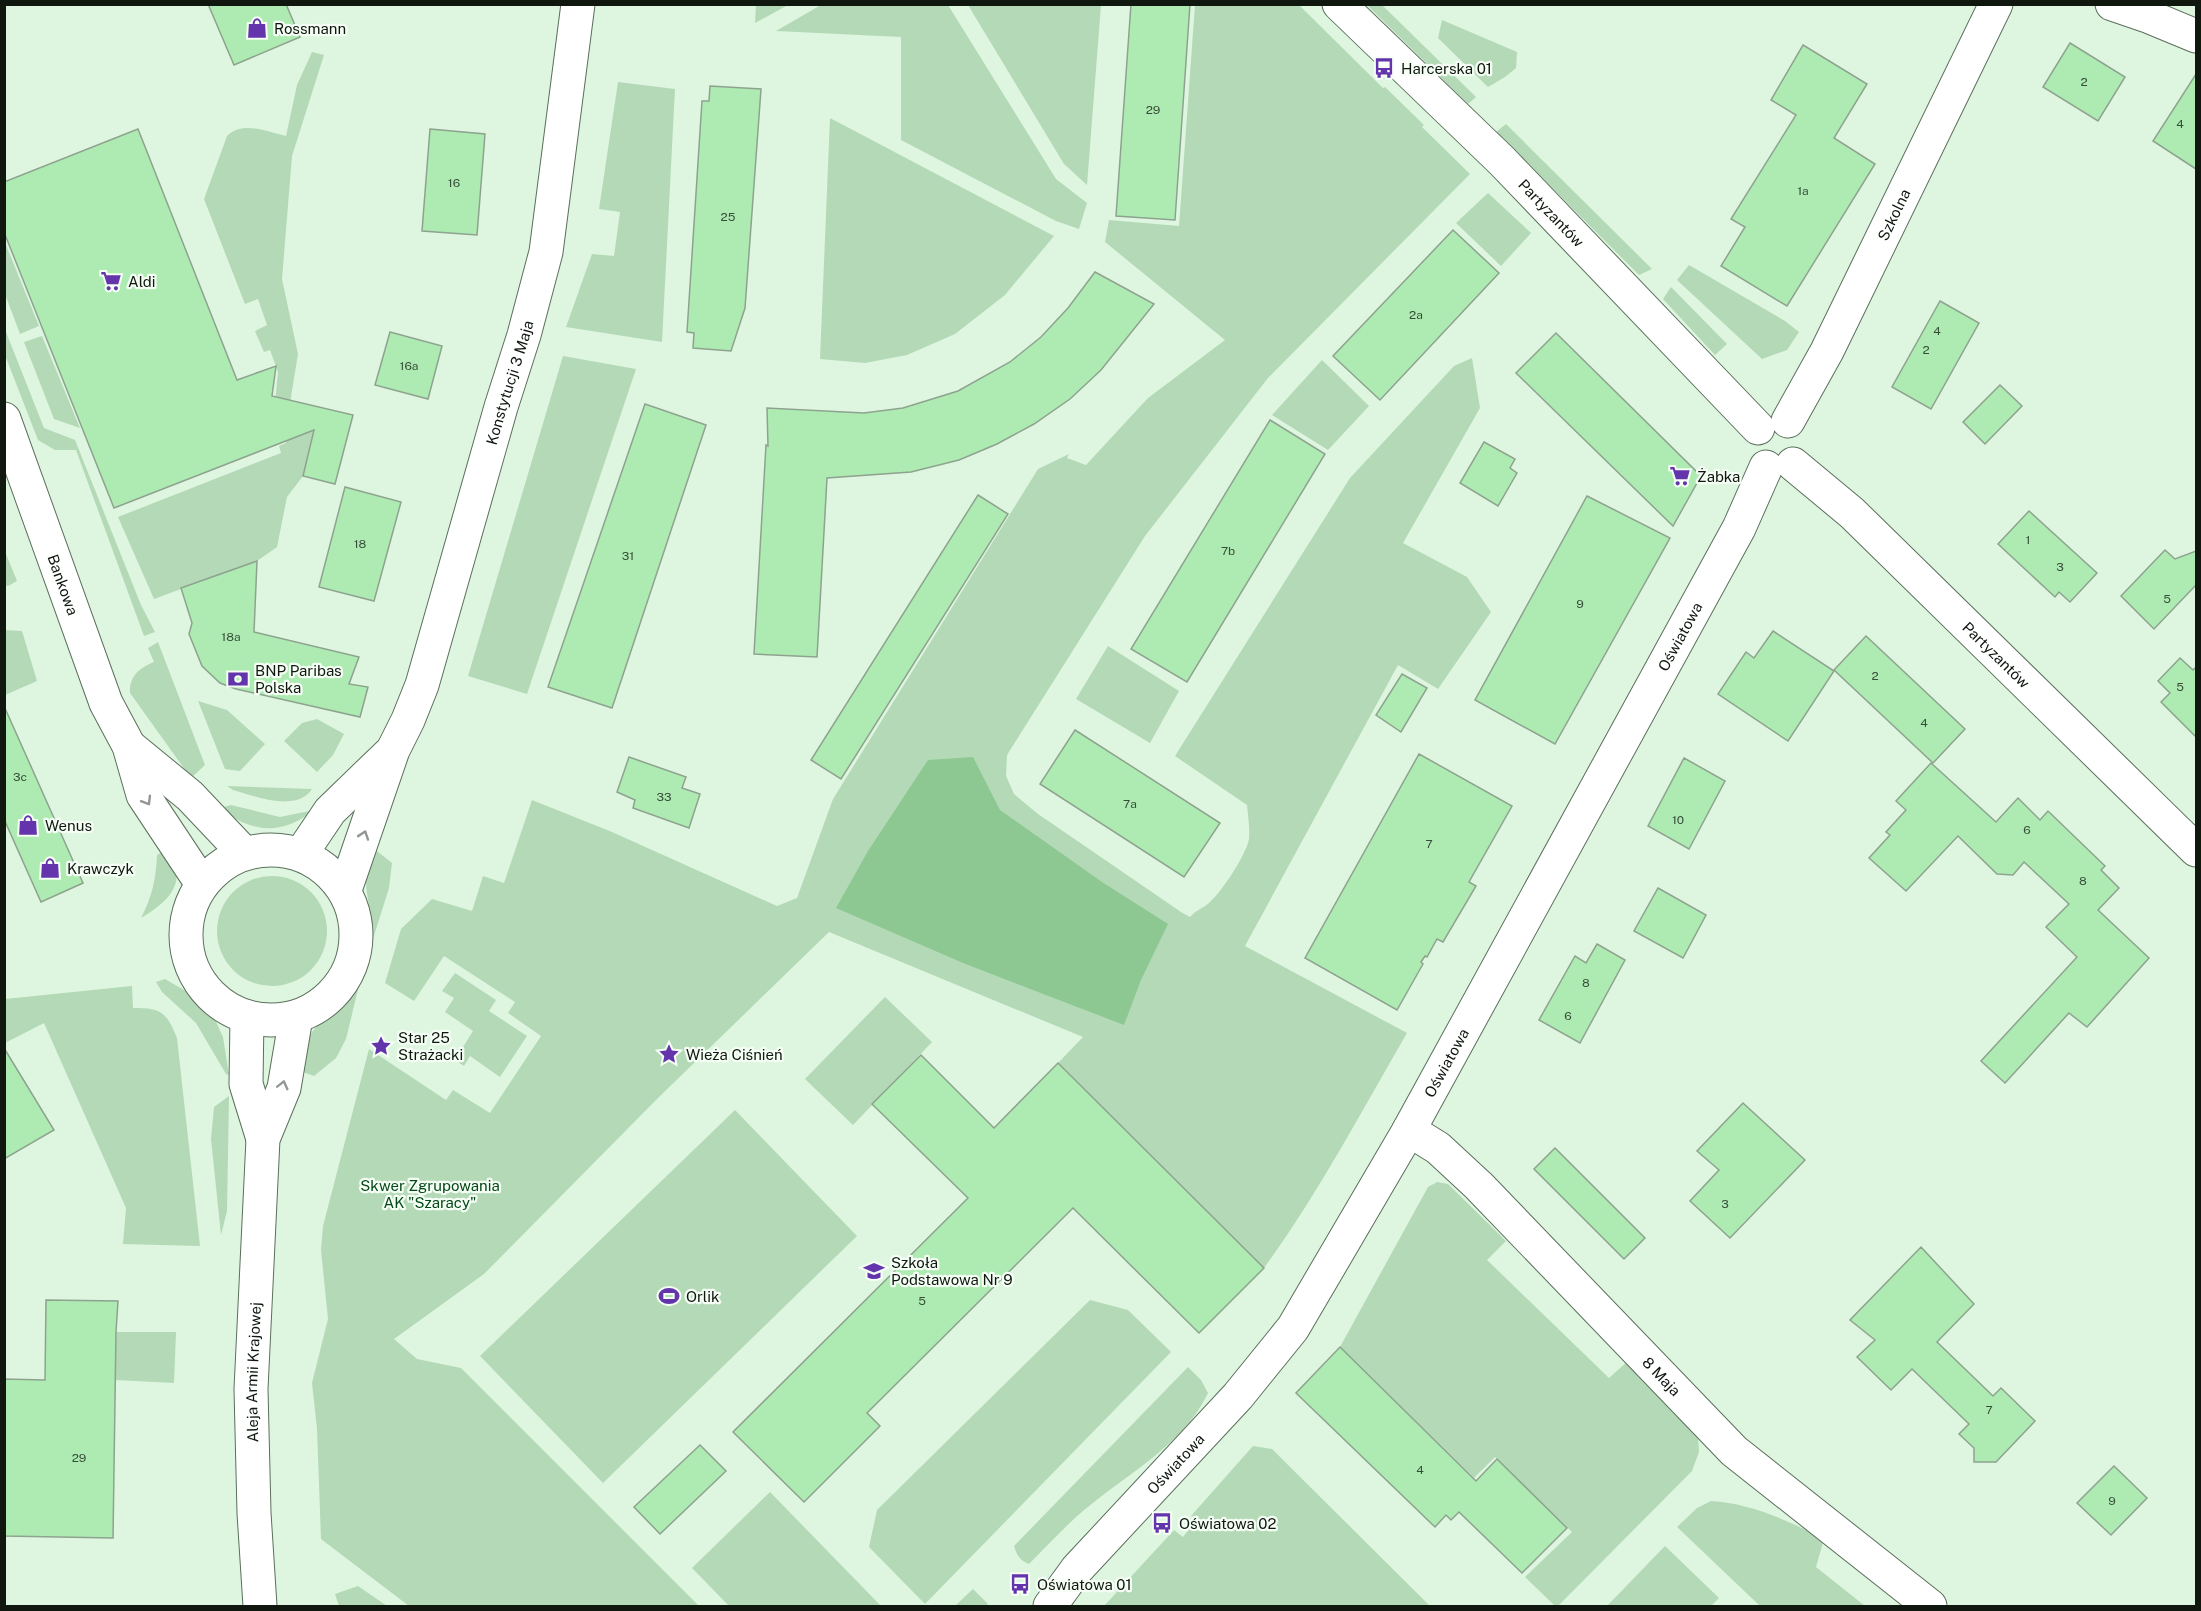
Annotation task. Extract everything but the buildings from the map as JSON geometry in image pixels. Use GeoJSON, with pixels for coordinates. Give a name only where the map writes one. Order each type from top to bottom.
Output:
{"type":"FeatureCollection","features":[{"type":"Feature","properties":{"kind":"street","name":"Konstytucji 3 Maja"},"geometry":{"type":"LineString","coordinates":[[345,890],[393,750],[419,694],[438,634],[546,252],[578,4]]}},
{"type":"Feature","properties":{"kind":"street","name":"Partyzantów"},"geometry":{"type":"LineString","coordinates":[[1339,4],[1773,424]]}},
{"type":"Feature","properties":{"kind":"street","name":"Szkolna"},"geometry":{"type":"LineString","coordinates":[[1773,424],[1827,351],[1996,4]]}},
{"type":"Feature","properties":{"kind":"street"},"geometry":{"type":"LineString","coordinates":[[2112,4],[2196,36]]}},
{"type":"Feature","properties":{"kind":"street","name":"Bankowa"},"geometry":{"type":"LineString","coordinates":[[4,419],[106,703],[129,746],[143,795],[202,884]]}},
{"type":"Feature","properties":{"kind":"street"},"geometry":{"type":"LineString","coordinates":[[1773,424],[1796,427],[1801,436],[1800,456],[1780,465],[1758,459],[1752,450],[1752,438],[1773,424]]}},
{"type":"Feature","properties":{"kind":"street","name":"Partyzantów"},"geometry":{"type":"LineString","coordinates":[[1780,465],[1852,513],[2196,850]]}},
{"type":"Feature","properties":{"kind":"street","name":"Oświatowa"},"geometry":{"type":"LineString","coordinates":[[1050,1606],[1077,1569],[1238,1396],[1293,1328],[1409,1130],[1739,528],[1780,465]]}},
{"type":"Feature","properties":{"kind":"street","name":"Bankowa"},"geometry":{"type":"LineString","coordinates":[[129,746],[190,796],[244,853]]}},
{"type":"Feature","properties":{"kind":"street","name":"Konstytucji 3 Maja"},"geometry":{"type":"LineString","coordinates":[[301,854],[330,811],[393,750]]}},
{"type":"Feature","properties":{"kind":"street"},"geometry":{"type":"LineString","coordinates":[[273,848],[301,854],[326,868],[345,890],[355,914],[357,940],[352,966],[339,988],[319,1006],[296,1017],[272,1020],[247,1017],[224,1006],[205,989],[192,967],[186,945],[186,922],[192,902],[202,884],[221,865],[244,853],[273,848]]}},
{"type":"Feature","properties":{"kind":"street","name":"Aleja Armii Krajowej"},"geometry":{"type":"LineString","coordinates":[[247,1017],[246,1084],[263,1140]]}},
{"type":"Feature","properties":{"kind":"street","name":"Aleja Armii Krajowej"},"geometry":{"type":"LineString","coordinates":[[261,1606],[254,1513],[251,1389],[263,1140],[284,1088],[296,1017]]}},
{"type":"Feature","properties":{"kind":"street","name":"8 Maja"},"geometry":{"type":"LineString","coordinates":[[1409,1130],[1438,1148],[1479,1186],[1734,1451],[1930,1606]]}},
{"type":"Feature","properties":{"kind":"green space"},"geometry":{"type":"Polygon","coordinates":[[[756,4],[788,4],[788,5],[755,23],[756,4]]]}},
{"type":"Feature","properties":{"kind":"green space"},"geometry":{"type":"Polygon","coordinates":[[[821,5],[948,5],[1056,179],[1087,203],[1079,229],[1056,221],[901,140],[901,37],[776,31],[821,5]]]}},
{"type":"Feature","properties":{"kind":"green space"},"geometry":{"type":"Polygon","coordinates":[[[968,5],[1101,5],[1087,185],[1064,164],[968,5]]]}},
{"type":"Feature","properties":{"kind":"green space","name":"Skwer Zgrupowania AK \"Szaracy\""},"geometry":{"type":"Polygon","coordinates":[[[1195,5],[1299,5],[1424,125],[1422,127],[1470,174],[1268,378],[1145,536],[1007,755],[1006,776],[1014,794],[1038,814],[1181,912],[1190,917],[1209,903],[1232,873],[1247,846],[1249,822],[1247,805],[1175,756],[1350,478],[1454,366],[1472,358],[1480,408],[1403,543],[1467,577],[1491,612],[1438,689],[1398,665],[1245,946],[1407,1033],[1321,1182],[1264,1268],[1058,1063],[1083,1037],[829,932],[658,1098],[484,1274],[394,1339],[417,1359],[461,1368],[699,1606],[409,1606],[321,1539],[317,1429],[312,1383],[328,1319],[321,1250],[323,1226],[369,1049],[446,1100],[453,1090],[490,1113],[541,1036],[508,1013],[515,1002],[444,956],[414,1001],[385,983],[401,929],[432,899],[472,911],[483,876],[504,883],[532,800],[612,832],[777,906],[797,898],[833,799],[1038,469],[1069,454],[1067,458],[1086,465],[1148,398],[1225,340],[1105,242],[1109,220],[1179,226],[1195,5]]]}},
{"type":"Feature","properties":{"kind":"green space"},"geometry":{"type":"Polygon","coordinates":[[[1367,5],[1382,5],[1476,97],[1468,104],[1367,5]]]}},
{"type":"Feature","properties":{"kind":"green space"},"geometry":{"type":"Polygon","coordinates":[[[1442,20],[1517,52],[1516,68],[1488,87],[1438,38],[1442,20]]]}},
{"type":"Feature","properties":{"kind":"green space"},"geometry":{"type":"Polygon","coordinates":[[[312,52],[324,55],[292,156],[282,279],[298,354],[290,403],[319,407],[303,476],[287,497],[277,547],[257,561],[154,599],[118,517],[281,453],[279,446],[286,443],[274,414],[278,372],[270,350],[264,352],[255,331],[267,325],[258,299],[245,304],[204,199],[227,136],[233,131],[255,128],[286,136],[297,85],[312,52]]]}},
{"type":"Feature","properties":{"kind":"green space"},"geometry":{"type":"Polygon","coordinates":[[[618,82],[675,89],[662,342],[566,327],[592,254],[614,256],[620,212],[599,209],[618,82]]]}},
{"type":"Feature","properties":{"kind":"green space"},"geometry":{"type":"Polygon","coordinates":[[[830,118],[1054,236],[1005,295],[955,334],[907,355],[865,363],[820,359],[830,118]]]}},
{"type":"Feature","properties":{"kind":"green space"},"geometry":{"type":"Polygon","coordinates":[[[1506,124],[1652,269],[1639,275],[1496,132],[1506,124]]]}},
{"type":"Feature","properties":{"kind":"green space"},"geometry":{"type":"Polygon","coordinates":[[[1488,193],[1531,233],[1501,266],[1456,223],[1488,193]]]}},
{"type":"Feature","properties":{"kind":"green space"},"geometry":{"type":"Polygon","coordinates":[[[6,245],[39,326],[20,334],[5,294],[4,246],[6,245]]]}},
{"type":"Feature","properties":{"kind":"green space"},"geometry":{"type":"Polygon","coordinates":[[[1689,265],[1785,321],[1799,332],[1787,350],[1762,359],[1677,280],[1689,265]]]}},
{"type":"Feature","properties":{"kind":"green space"},"geometry":{"type":"Polygon","coordinates":[[[1671,287],[1727,344],[1715,355],[1663,299],[1671,287]]]}},
{"type":"Feature","properties":{"kind":"green space"},"geometry":{"type":"Polygon","coordinates":[[[4,327],[44,428],[75,440],[141,605],[155,632],[144,636],[76,450],[55,450],[38,440],[5,355],[4,327]]]}},
{"type":"Feature","properties":{"kind":"green space"},"geometry":{"type":"Polygon","coordinates":[[[42,336],[80,428],[54,419],[24,342],[42,336]]]}},
{"type":"Feature","properties":{"kind":"green space"},"geometry":{"type":"Polygon","coordinates":[[[563,356],[636,369],[527,694],[468,676],[563,356]]]}},
{"type":"Feature","properties":{"kind":"green space"},"geometry":{"type":"Polygon","coordinates":[[[1322,360],[1369,406],[1328,450],[1272,415],[1322,360]]]}},
{"type":"Feature","properties":{"kind":"green space"},"geometry":{"type":"Polygon","coordinates":[[[4,549],[17,581],[8,586],[5,585],[4,549]]]}},
{"type":"Feature","properties":{"kind":"green space"},"geometry":{"type":"Polygon","coordinates":[[[5,630],[22,631],[37,681],[5,695],[5,630]]]}},
{"type":"Feature","properties":{"kind":"green space"},"geometry":{"type":"Polygon","coordinates":[[[158,642],[205,765],[191,778],[130,693],[131,682],[136,674],[154,662],[148,648],[158,642]]]}},
{"type":"Feature","properties":{"kind":"green space"},"geometry":{"type":"Polygon","coordinates":[[[1108,646],[1179,691],[1150,743],[1076,699],[1108,646]]]}},
{"type":"Feature","properties":{"kind":"green space"},"geometry":{"type":"Polygon","coordinates":[[[198,701],[227,710],[265,744],[240,771],[225,769],[198,701]]]}},
{"type":"Feature","properties":{"kind":"green space"},"geometry":{"type":"Polygon","coordinates":[[[317,719],[344,734],[333,755],[317,772],[284,741],[302,723],[317,719]]]}},
{"type":"Feature","properties":{"kind":"green space"},"geometry":{"type":"Polygon","coordinates":[[[973,757],[1000,810],[1102,882],[1168,924],[1141,980],[1124,1025],[963,963],[836,908],[868,851],[928,760],[973,757]]]}},
{"type":"Feature","properties":{"kind":"green space"},"geometry":{"type":"Polygon","coordinates":[[[227,786],[312,789],[305,796],[296,800],[275,801],[252,796],[227,786]]]}},
{"type":"Feature","properties":{"kind":"green space"},"geometry":{"type":"Polygon","coordinates":[[[231,805],[280,817],[314,810],[290,824],[267,828],[243,823],[220,808],[231,805]]]}},
{"type":"Feature","properties":{"kind":"green space"},"geometry":{"type":"Polygon","coordinates":[[[373,848],[392,863],[389,888],[372,942],[366,873],[373,848]]]}},
{"type":"Feature","properties":{"kind":"green space"},"geometry":{"type":"Polygon","coordinates":[[[165,850],[175,866],[176,883],[173,891],[162,903],[141,918],[153,888],[157,855],[165,850]]]}},
{"type":"Feature","properties":{"kind":"green space"},"geometry":{"type":"Polygon","coordinates":[[[272,876],[293,880],[311,892],[323,910],[327,931],[323,952],[311,970],[293,982],[272,986],[251,982],[233,970],[221,952],[217,931],[221,910],[233,892],[251,880],[272,876]]]}},
{"type":"Feature","properties":{"kind":"green space"},"geometry":{"type":"Polygon","coordinates":[[[455,973],[496,1000],[489,1011],[527,1036],[500,1077],[470,1056],[464,1066],[455,1060],[473,1031],[445,1012],[454,998],[442,991],[455,973]]]}},
{"type":"Feature","properties":{"kind":"green space"},"geometry":{"type":"Polygon","coordinates":[[[361,977],[346,1039],[336,1058],[314,1076],[300,1071],[306,1045],[312,1032],[361,977]]]}},
{"type":"Feature","properties":{"kind":"green space"},"geometry":{"type":"Polygon","coordinates":[[[165,979],[208,1004],[223,1037],[229,1075],[226,1074],[196,1023],[162,992],[156,982],[165,979]]]}},
{"type":"Feature","properties":{"kind":"green space"},"geometry":{"type":"Polygon","coordinates":[[[132,986],[133,1008],[157,1010],[162,1013],[177,1038],[200,1246],[123,1244],[126,1208],[44,1023],[5,1043],[5,999],[132,986]]]}},
{"type":"Feature","properties":{"kind":"green space"},"geometry":{"type":"Polygon","coordinates":[[[885,997],[932,1042],[853,1125],[805,1079],[885,997]]]}},
{"type":"Feature","properties":{"kind":"green space"},"geometry":{"type":"Polygon","coordinates":[[[229,1096],[227,1211],[221,1235],[211,1139],[214,1107],[229,1096]]]}},
{"type":"Feature","properties":{"kind":"green space","name":"Orlik"},"geometry":{"type":"Polygon","coordinates":[[[735,1110],[857,1236],[603,1483],[480,1356],[735,1110]]]}},
{"type":"Feature","properties":{"kind":"green space"},"geometry":{"type":"Polygon","coordinates":[[[1437,1182],[1448,1184],[1506,1241],[1487,1260],[1609,1378],[1628,1361],[1698,1434],[1699,1452],[1692,1471],[1558,1606],[1555,1606],[1525,1577],[1572,1532],[1495,1457],[1474,1478],[1340,1347],[1428,1187],[1437,1182]]]}},
{"type":"Feature","properties":{"kind":"green space"},"geometry":{"type":"Polygon","coordinates":[[[1090,1300],[1128,1310],[1171,1352],[925,1604],[869,1547],[877,1510],[1090,1300]]]}},
{"type":"Feature","properties":{"kind":"green space"},"geometry":{"type":"Polygon","coordinates":[[[116,1332],[176,1332],[174,1383],[115,1380],[116,1332]]]}},
{"type":"Feature","properties":{"kind":"green space"},"geometry":{"type":"Polygon","coordinates":[[[1188,1367],[1201,1380],[1208,1393],[1183,1430],[1148,1461],[1075,1518],[1029,1564],[1021,1559],[1014,1546],[1188,1367]]]}},
{"type":"Feature","properties":{"kind":"green space"},"geometry":{"type":"Polygon","coordinates":[[[1253,1446],[1272,1449],[1430,1606],[1104,1606],[1174,1530],[1183,1537],[1198,1518],[1191,1516],[1253,1446]]]}},
{"type":"Feature","properties":{"kind":"green space"},"geometry":{"type":"Polygon","coordinates":[[[770,1492],[881,1606],[729,1606],[692,1568],[770,1492]]]}},
{"type":"Feature","properties":{"kind":"green space"},"geometry":{"type":"Polygon","coordinates":[[[1711,1501],[1755,1509],[1824,1539],[1816,1567],[1865,1606],[1760,1606],[1677,1527],[1697,1508],[1711,1501]]]}},
{"type":"Feature","properties":{"kind":"green space"},"geometry":{"type":"Polygon","coordinates":[[[1665,1546],[1719,1598],[1711,1606],[1607,1606],[1665,1546]]]}},
{"type":"Feature","properties":{"kind":"green space"},"geometry":{"type":"Polygon","coordinates":[[[358,1586],[387,1606],[339,1606],[335,1594],[358,1586]]]}},
{"type":"Feature","properties":{"kind":"green space"},"geometry":{"type":"Polygon","coordinates":[[[973,1589],[988,1604],[986,1606],[955,1606],[973,1589]]]}},
{"type":"Feature","properties":{"kind":"place","name":"Rossmann"},"geometry":{"type":"Point","coordinates":[257,28]}},
{"type":"Feature","properties":{"kind":"place","name":"Harcerska 01"},"geometry":{"type":"Point","coordinates":[1384,68]}},
{"type":"Feature","properties":{"kind":"place","name":"Aldi"},"geometry":{"type":"Point","coordinates":[111,281]}},
{"type":"Feature","properties":{"kind":"place","name":"Żabka"},"geometry":{"type":"Point","coordinates":[1680,476]}},
{"type":"Feature","properties":{"kind":"place","name":"BNP Paribas Polska"},"geometry":{"type":"Point","coordinates":[238,679]}},
{"type":"Feature","properties":{"kind":"place","name":"Wenus"},"geometry":{"type":"Point","coordinates":[28,825]}},
{"type":"Feature","properties":{"kind":"place","name":"Krawczyk"},"geometry":{"type":"Point","coordinates":[50,868]}},
{"type":"Feature","properties":{"kind":"place","name":"Star 25 Strażacki"},"geometry":{"type":"Point","coordinates":[381,1046]}},
{"type":"Feature","properties":{"kind":"place","name":"Wieża Ciśnień"},"geometry":{"type":"Point","coordinates":[669,1054]}},
{"type":"Feature","properties":{"kind":"place","name":"Szkoła Podstawowa Nr 9"},"geometry":{"type":"Point","coordinates":[874,1271]}},
{"type":"Feature","properties":{"kind":"place","name":"Orlik"},"geometry":{"type":"Point","coordinates":[669,1296]}},
{"type":"Feature","properties":{"kind":"place","name":"Oświatowa 02"},"geometry":{"type":"Point","coordinates":[1162,1523]}},
{"type":"Feature","properties":{"kind":"place","name":"Oświatowa 01"},"geometry":{"type":"Point","coordinates":[1020,1584]}}]}
